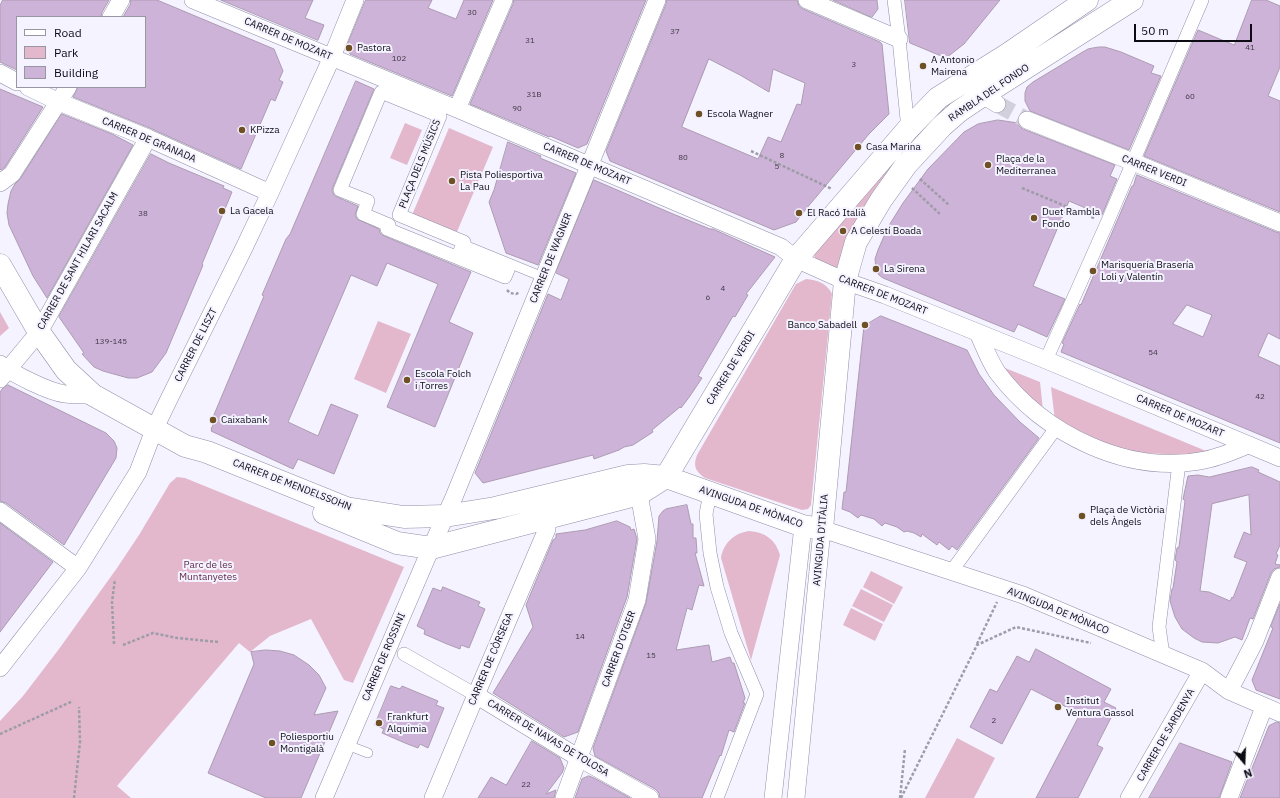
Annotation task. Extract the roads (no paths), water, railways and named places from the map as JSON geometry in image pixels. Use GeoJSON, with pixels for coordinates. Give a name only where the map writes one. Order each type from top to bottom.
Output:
{"type":"FeatureCollection","features":[{"type":"Feature","properties":{"kind":"street"},"geometry":{"type":"LineString","coordinates":[[112,16],[121,0]]}},
{"type":"Feature","properties":{"kind":"street","name":"CARRER DE LISZT"},"geometry":{"type":"LineString","coordinates":[[2,660],[78,568],[138,472],[154,430],[270,193],[332,57],[355,0]]}},
{"type":"Feature","properties":{"kind":"street"},"geometry":{"type":"LineString","coordinates":[[457,108],[504,0]]}},
{"type":"Feature","properties":{"kind":"street","name":"CARRER DE WAGNER"},"geometry":{"type":"LineString","coordinates":[[444,516],[454,497],[543,277],[658,0]]}},
{"type":"Feature","properties":{"kind":"street"},"geometry":{"type":"LineString","coordinates":[[807,0],[899,39]]}},
{"type":"Feature","properties":{"kind":"street"},"geometry":{"type":"LineString","coordinates":[[894,0],[908,129]]}},
{"type":"Feature","properties":{"kind":"street"},"geometry":{"type":"LineString","coordinates":[[796,259],[908,129],[938,98],[1008,54],[1087,0]]}},
{"type":"Feature","properties":{"kind":"street","name":"RAMBLA DEL FONDO"},"geometry":{"type":"LineString","coordinates":[[845,281],[856,242],[881,200],[906,165],[942,126],[958,112],[990,99],[1132,0]]}},
{"type":"Feature","properties":{"kind":"street"},"geometry":{"type":"LineString","coordinates":[[1046,360],[1108,223],[1202,0]]}},
{"type":"Feature","properties":{"kind":"street","name":"CARRER DE MOZART"},"geometry":{"type":"LineString","coordinates":[[200,1],[457,108],[781,247],[796,259],[845,281],[885,295],[1046,360],[1280,458]]}},
{"type":"Feature","properties":{"kind":"street"},"geometry":{"type":"LineString","coordinates":[[0,74],[16,82]]}},
{"type":"Feature","properties":{"kind":"street"},"geometry":{"type":"LineString","coordinates":[[968,79],[978,91],[990,99]]}},
{"type":"Feature","properties":{"kind":"street","name":"CARRER DE GRANADA"},"geometry":{"type":"LineString","coordinates":[[30,88],[59,102],[148,138],[270,193]]}},
{"type":"Feature","properties":{"kind":"street"},"geometry":{"type":"LineString","coordinates":[[0,183],[12,174],[67,88]]}},
{"type":"Feature","properties":{"kind":"street","name":"PLAÇA DELS MÚSICS"},"geometry":{"type":"LineString","coordinates":[[381,92],[440,116],[399,215],[464,242],[460,251],[508,270],[505,277],[387,228],[389,225],[363,214],[368,202],[340,190],[381,92]]}},
{"type":"Feature","properties":{"kind":"street","name":"CARRER VERDI"},"geometry":{"type":"LineString","coordinates":[[1027,120],[1133,162],[1280,224]]}},
{"type":"Feature","properties":{"kind":"street","name":"CARRER DE SANT HILARI SACALM"},"geometry":{"type":"LineString","coordinates":[[2,371],[39,332],[148,138]]}},
{"type":"Feature","properties":{"kind":"street","name":"CARRER DE VERDI"},"geometry":{"type":"LineString","coordinates":[[666,477],[796,259]]}},
{"type":"Feature","properties":{"kind":"street","name":"CARRER DE MENDELSSOHN"},"geometry":{"type":"LineString","coordinates":[[0,266],[39,332],[66,370],[93,395],[154,430],[189,448],[207,452],[346,508],[404,517],[444,516]]}},
{"type":"Feature","properties":{"kind":"street","name":"AVINGUDA D'ITÀLIA"},"geometry":{"type":"LineString","coordinates":[[773,798],[812,527],[845,281]]}},
{"type":"Feature","properties":{"kind":"street"},"geometry":{"type":"LineString","coordinates":[[978,333],[996,371],[1010,387],[1046,422],[1080,441],[1124,457],[1158,463],[1179,463],[1205,460],[1231,453],[1248,445]]}},
{"type":"Feature","properties":{"kind":"street"},"geometry":{"type":"LineString","coordinates":[[2,371],[64,394],[93,395]]}},
{"type":"Feature","properties":{"kind":"street"},"geometry":{"type":"LineString","coordinates":[[951,572],[1056,428]]}},
{"type":"Feature","properties":{"kind":"street","name":"CARRER DE MENDELSSOHN"},"geometry":{"type":"LineString","coordinates":[[189,448],[201,459],[333,517],[397,543],[431,548]]}},
{"type":"Feature","properties":{"kind":"street"},"geometry":{"type":"LineString","coordinates":[[1163,655],[1159,627],[1179,463]]}},
{"type":"Feature","properties":{"kind":"street","name":"AVINGUDA DE MÒNACO"},"geometry":{"type":"LineString","coordinates":[[444,516],[495,508],[628,476],[644,475],[666,477],[812,527],[1024,595],[1202,671],[1229,691],[1280,713]]}},
{"type":"Feature","properties":{"kind":"street"},"geometry":{"type":"LineString","coordinates":[[431,548],[639,494],[666,477]]}},
{"type":"Feature","properties":{"kind":"street","name":"AVINGUDA DE MÒNACO"},"geometry":{"type":"LineString","coordinates":[[545,519],[548,510],[554,505],[586,496],[597,484]]}},
{"type":"Feature","properties":{"kind":"street"},"geometry":{"type":"LineString","coordinates":[[710,493],[706,514],[710,553],[717,587],[731,633],[757,694],[718,798]]}},
{"type":"Feature","properties":{"kind":"street","name":"CARRER D'OTGER"},"geometry":{"type":"LineString","coordinates":[[564,798],[637,600],[647,539],[639,494]]}},
{"type":"Feature","properties":{"kind":"street"},"geometry":{"type":"LineString","coordinates":[[0,511],[78,568]]}},
{"type":"Feature","properties":{"kind":"street","name":"CARRER DE ROSSINI"},"geometry":{"type":"LineString","coordinates":[[324,798],[444,516]]}},
{"type":"Feature","properties":{"kind":"street","name":"CARRER DE CÒRSEGA"},"geometry":{"type":"LineString","coordinates":[[432,798],[547,529],[545,519]]}},
{"type":"Feature","properties":{"kind":"street","name":"AVINGUDA D'ITÀLIA"},"geometry":{"type":"LineString","coordinates":[[796,798],[812,527]]}},
{"type":"Feature","properties":{"kind":"street"},"geometry":{"type":"LineString","coordinates":[[1229,691],[1255,641],[1280,577]]}},
{"type":"Feature","properties":{"kind":"street","name":"CARRER DE NAVAS DE TOLOSA"},"geometry":{"type":"LineString","coordinates":[[404,654],[650,798]]}},
{"type":"Feature","properties":{"kind":"street","name":"CARRER DE SARDENYA"},"geometry":{"type":"LineString","coordinates":[[1129,798],[1202,671]]}},
{"type":"Feature","properties":{"kind":"street"},"geometry":{"type":"LineString","coordinates":[[1229,798],[1264,707]]}},
{"type":"Feature","properties":{"kind":"lane"},"geometry":{"type":"LineString","coordinates":[[467,246],[543,277]]}},
{"type":"Feature","properties":{"kind":"lane"},"geometry":{"type":"LineString","coordinates":[[347,745],[368,754]]}},
{"type":"Feature","properties":{"kind":"tunnel"},"geometry":{"type":"LineString","coordinates":[[997,104],[1027,120]]}},
{"type":"Feature","properties":{"kind":"place","name":"Pastora"},"geometry":{"type":"Point","coordinates":[349,48]}},
{"type":"Feature","properties":{"kind":"place","name":"A Antonio Mairena"},"geometry":{"type":"Point","coordinates":[923,66]}},
{"type":"Feature","properties":{"kind":"place","name":"Escola Wagner"},"geometry":{"type":"Point","coordinates":[699,114]}},
{"type":"Feature","properties":{"kind":"place","name":"KPizza"},"geometry":{"type":"Point","coordinates":[242,130]}},
{"type":"Feature","properties":{"kind":"place","name":"Casa Marina"},"geometry":{"type":"Point","coordinates":[858,147]}},
{"type":"Feature","properties":{"kind":"place","name":"Plaça de la Mediterranea"},"geometry":{"type":"Point","coordinates":[988,165]}},
{"type":"Feature","properties":{"kind":"place","name":"Pista Poliesportiva La Pau"},"geometry":{"type":"Point","coordinates":[452,181]}},
{"type":"Feature","properties":{"kind":"place","name":"La Gacela"},"geometry":{"type":"Point","coordinates":[222,211]}},
{"type":"Feature","properties":{"kind":"place","name":"El Racó Italià"},"geometry":{"type":"Point","coordinates":[799,213]}},
{"type":"Feature","properties":{"kind":"place","name":"Duet Rambla Fondo"},"geometry":{"type":"Point","coordinates":[1034,218]}},
{"type":"Feature","properties":{"kind":"place","name":"A Celestí Boada"},"geometry":{"type":"Point","coordinates":[843,231]}},
{"type":"Feature","properties":{"kind":"place","name":"La Sirena"},"geometry":{"type":"Point","coordinates":[876,269]}},
{"type":"Feature","properties":{"kind":"place","name":"Marisquería Brasería Loli y Valentín"},"geometry":{"type":"Point","coordinates":[1093,271]}},
{"type":"Feature","properties":{"kind":"place","name":"Banco Sabadell"},"geometry":{"type":"Point","coordinates":[865,325]}},
{"type":"Feature","properties":{"kind":"place","name":"Escola Folch i Torres"},"geometry":{"type":"Point","coordinates":[407,380]}},
{"type":"Feature","properties":{"kind":"place","name":"Caixabank"},"geometry":{"type":"Point","coordinates":[213,420]}},
{"type":"Feature","properties":{"kind":"place","name":"Plaça de Victòria dels Àngels"},"geometry":{"type":"Point","coordinates":[1082,516]}},
{"type":"Feature","properties":{"kind":"place","name":"Institut Ventura Gassol"},"geometry":{"type":"Point","coordinates":[1058,707]}},
{"type":"Feature","properties":{"kind":"place","name":"Frankfurt Alquimia"},"geometry":{"type":"Point","coordinates":[379,723]}},
{"type":"Feature","properties":{"kind":"place","name":"Poliesportiu Montigalà"},"geometry":{"type":"Point","coordinates":[272,743]}},
{"type":"Feature","properties":{"kind":"park label","name":"Parc de les Muntanyetes"},"geometry":{"type":"Point","coordinates":[208,570]}}]}
